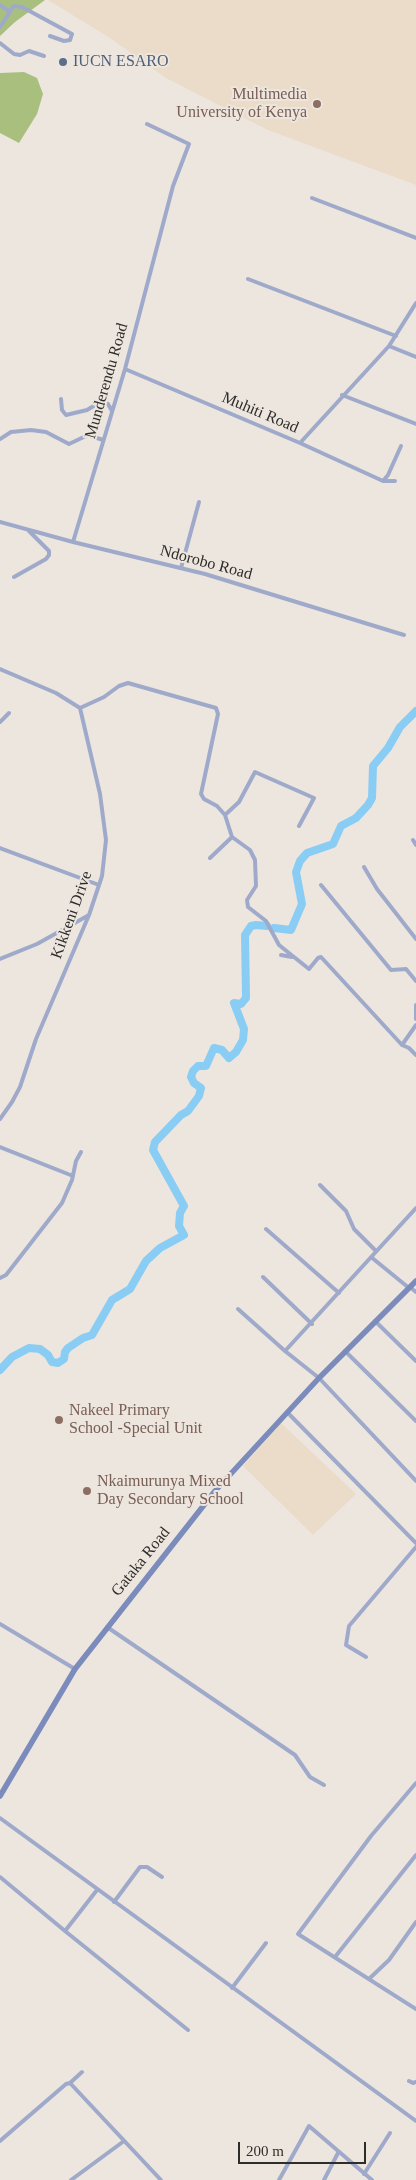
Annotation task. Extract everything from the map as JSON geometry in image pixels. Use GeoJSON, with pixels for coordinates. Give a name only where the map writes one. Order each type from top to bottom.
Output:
{"type":"FeatureCollection","features":[{"type":"Feature","properties":{"kind":"street"},"geometry":{"type":"LineString","coordinates":[[0,5],[10,11]]}},
{"type":"Feature","properties":{"kind":"street"},"geometry":{"type":"LineString","coordinates":[[0,27],[14,6],[22,7],[72,34],[70,40],[64,41],[50,36]]}},
{"type":"Feature","properties":{"kind":"street"},"geometry":{"type":"LineString","coordinates":[[0,43],[14,54],[20,55],[29,51],[44,56]]}},
{"type":"Feature","properties":{"kind":"street","name":"Munderendu Road"},"geometry":{"type":"LineString","coordinates":[[72,542],[125,369],[173,186],[189,144],[147,124]]}},
{"type":"Feature","properties":{"kind":"street"},"geometry":{"type":"LineString","coordinates":[[312,198],[416,238]]}},
{"type":"Feature","properties":{"kind":"street"},"geometry":{"type":"LineString","coordinates":[[248,279],[396,336]]}},
{"type":"Feature","properties":{"kind":"street","name":"Muhiti Road"},"geometry":{"type":"LineString","coordinates":[[125,369],[300,444],[342,394],[389,346],[414,310],[416,303]]}},
{"type":"Feature","properties":{"kind":"street"},"geometry":{"type":"LineString","coordinates":[[389,346],[416,358]]}},
{"type":"Feature","properties":{"kind":"street"},"geometry":{"type":"LineString","coordinates":[[342,394],[416,424]]}},
{"type":"Feature","properties":{"kind":"street"},"geometry":{"type":"LineString","coordinates":[[61,399],[63,413],[66,415],[87,410],[102,401],[108,404],[112,410]]}},
{"type":"Feature","properties":{"kind":"street"},"geometry":{"type":"LineString","coordinates":[[0,439],[11,432],[31,430],[46,432],[69,444],[88,435],[103,440]]}},
{"type":"Feature","properties":{"kind":"street"},"geometry":{"type":"LineString","coordinates":[[300,444],[384,480],[394,481]]}},
{"type":"Feature","properties":{"kind":"street"},"geometry":{"type":"LineString","coordinates":[[384,480],[401,446]]}},
{"type":"Feature","properties":{"kind":"street"},"geometry":{"type":"LineString","coordinates":[[181,568],[199,502]]}},
{"type":"Feature","properties":{"kind":"street","name":"Ndorobo Road"},"geometry":{"type":"LineString","coordinates":[[0,522],[72,542],[181,568],[404,635]]}},
{"type":"Feature","properties":{"kind":"street"},"geometry":{"type":"LineString","coordinates":[[14,577],[46,559],[49,555],[48,551],[28,529]]}},
{"type":"Feature","properties":{"kind":"street"},"geometry":{"type":"LineString","coordinates":[[0,669],[56,693],[80,708],[128,683],[216,708],[218,714],[201,794],[204,799],[217,806],[225,815],[232,836],[250,850],[255,860],[256,886],[247,900],[248,907],[266,921],[279,945],[306,967],[311,969],[318,958],[321,957],[402,1045],[409,1048],[416,1055]]}},
{"type":"Feature","properties":{"kind":"street","name":"Kikkeni Drive"},"geometry":{"type":"LineString","coordinates":[[0,1119],[20,1087],[36,1039],[100,886],[106,840],[100,794],[80,708]]}},
{"type":"Feature","properties":{"kind":"street"},"geometry":{"type":"LineString","coordinates":[[0,722],[9,714]]}},
{"type":"Feature","properties":{"kind":"street"},"geometry":{"type":"LineString","coordinates":[[225,815],[239,802],[255,772],[314,798],[299,826]]}},
{"type":"Feature","properties":{"kind":"street"},"geometry":{"type":"LineString","coordinates":[[210,858],[232,836]]}},
{"type":"Feature","properties":{"kind":"street"},"geometry":{"type":"LineString","coordinates":[[413,840],[416,845]]}},
{"type":"Feature","properties":{"kind":"street"},"geometry":{"type":"LineString","coordinates":[[0,848],[100,886]]}},
{"type":"Feature","properties":{"kind":"street"},"geometry":{"type":"LineString","coordinates":[[364,867],[377,888],[416,939]]}},
{"type":"Feature","properties":{"kind":"street"},"geometry":{"type":"LineString","coordinates":[[321,885],[391,970],[406,969],[416,981]]}},
{"type":"Feature","properties":{"kind":"street"},"geometry":{"type":"LineString","coordinates":[[0,959],[37,944],[89,916]]}},
{"type":"Feature","properties":{"kind":"street"},"geometry":{"type":"LineString","coordinates":[[281,956],[292,957]]}},
{"type":"Feature","properties":{"kind":"street"},"geometry":{"type":"LineString","coordinates":[[416,1005],[416,1019]]}},
{"type":"Feature","properties":{"kind":"street"},"geometry":{"type":"LineString","coordinates":[[402,1045],[416,1025]]}},
{"type":"Feature","properties":{"kind":"street"},"geometry":{"type":"LineString","coordinates":[[0,1147],[72,1176]]}},
{"type":"Feature","properties":{"kind":"street"},"geometry":{"type":"LineString","coordinates":[[0,1278],[6,1275],[62,1203],[76,1161],[81,1152]]}},
{"type":"Feature","properties":{"kind":"street"},"geometry":{"type":"LineString","coordinates":[[320,1185],[346,1211],[354,1229],[376,1252]]}},
{"type":"Feature","properties":{"kind":"street"},"geometry":{"type":"LineString","coordinates":[[285,1351],[312,1324],[416,1208]]}},
{"type":"Feature","properties":{"kind":"street"},"geometry":{"type":"LineString","coordinates":[[266,1229],[339,1293]]}},
{"type":"Feature","properties":{"kind":"street"},"geometry":{"type":"LineString","coordinates":[[371,1257],[416,1292]]}},
{"type":"Feature","properties":{"kind":"street"},"geometry":{"type":"LineString","coordinates":[[263,1277],[312,1324]]}},
{"type":"Feature","properties":{"kind":"street","name":"Gataka Road"},"geometry":{"type":"LineString","coordinates":[[0,1796],[75,1669],[215,1491],[319,1378],[416,1280]]}},
{"type":"Feature","properties":{"kind":"street"},"geometry":{"type":"LineString","coordinates":[[238,1309],[319,1378],[416,1481]]}},
{"type":"Feature","properties":{"kind":"street"},"geometry":{"type":"LineString","coordinates":[[375,1321],[416,1361]]}},
{"type":"Feature","properties":{"kind":"street"},"geometry":{"type":"LineString","coordinates":[[345,1351],[416,1421]]}},
{"type":"Feature","properties":{"kind":"street"},"geometry":{"type":"LineString","coordinates":[[287,1412],[415,1540]]}},
{"type":"Feature","properties":{"kind":"street"},"geometry":{"type":"LineString","coordinates":[[366,1657],[346,1645],[349,1626],[416,1547]]}},
{"type":"Feature","properties":{"kind":"street"},"geometry":{"type":"LineString","coordinates":[[0,1624],[75,1669]]}},
{"type":"Feature","properties":{"kind":"street"},"geometry":{"type":"LineString","coordinates":[[107,1626],[295,1754],[314,1781],[324,1785]]}},
{"type":"Feature","properties":{"kind":"street"},"geometry":{"type":"LineString","coordinates":[[416,1783],[372,1836],[298,1934],[416,2009]]}},
{"type":"Feature","properties":{"kind":"street"},"geometry":{"type":"LineString","coordinates":[[0,1818],[416,2121]]}},
{"type":"Feature","properties":{"kind":"street"},"geometry":{"type":"LineString","coordinates":[[335,1957],[416,1855]]}},
{"type":"Feature","properties":{"kind":"street"},"geometry":{"type":"LineString","coordinates":[[114,1902],[140,1867],[147,1867],[162,1877]]}},
{"type":"Feature","properties":{"kind":"street"},"geometry":{"type":"LineString","coordinates":[[0,1877],[188,2030]]}},
{"type":"Feature","properties":{"kind":"street"},"geometry":{"type":"LineString","coordinates":[[66,1930],[97,1890]]}},
{"type":"Feature","properties":{"kind":"street"},"geometry":{"type":"LineString","coordinates":[[370,1978],[389,1960],[416,1922]]}},
{"type":"Feature","properties":{"kind":"street"},"geometry":{"type":"LineString","coordinates":[[232,1988],[266,1943]]}},
{"type":"Feature","properties":{"kind":"street"},"geometry":{"type":"LineString","coordinates":[[0,2141],[82,2072]]}},
{"type":"Feature","properties":{"kind":"street"},"geometry":{"type":"LineString","coordinates":[[409,2081],[412,2083],[416,2082]]}},
{"type":"Feature","properties":{"kind":"street"},"geometry":{"type":"LineString","coordinates":[[70,2083],[161,2180]]}},
{"type":"Feature","properties":{"kind":"street"},"geometry":{"type":"LineString","coordinates":[[279,2180],[307,2126],[310,2126],[338,2153],[372,2180]]}},
{"type":"Feature","properties":{"kind":"street"},"geometry":{"type":"LineString","coordinates":[[364,2174],[390,2133]]}},
{"type":"Feature","properties":{"kind":"street"},"geometry":{"type":"LineString","coordinates":[[70,2180],[124,2141]]}},
{"type":"Feature","properties":{"kind":"street"},"geometry":{"type":"LineString","coordinates":[[324,2180],[338,2153]]}},
{"type":"Feature","properties":{"kind":"shaded area","name":"Multimedia University of Kenya"},"geometry":{"type":"Polygon","coordinates":[[[48,0],[416,0],[416,185],[268,130],[166,78],[110,38],[48,0]]]}},
{"type":"Feature","properties":{"kind":"shaded area"},"geometry":{"type":"Polygon","coordinates":[[[281,1423],[356,1494],[313,1535],[243,1466],[281,1423]]]}},
{"type":"Feature","properties":{"kind":"green space"},"geometry":{"type":"Polygon","coordinates":[[[0,0],[45,0],[15,22],[0,36],[0,0]]]}},
{"type":"Feature","properties":{"kind":"green space"},"geometry":{"type":"Polygon","coordinates":[[[24,72],[37,78],[43,94],[37,114],[19,143],[0,133],[0,73],[24,72]]]}},
{"type":"Feature","properties":{"kind":"waterway"},"geometry":{"type":"LineString","coordinates":[[274,928],[291,930],[302,904],[296,872],[300,861],[307,853],[333,844],[341,826],[356,818],[368,805],[372,798],[373,766],[388,748],[400,727],[416,711]]}},
{"type":"Feature","properties":{"kind":"waterway"},"geometry":{"type":"LineString","coordinates":[[0,1370],[12,1357],[29,1348],[40,1349],[48,1355],[52,1362],[58,1363],[64,1359],[68,1348],[83,1338],[92,1335],[112,1300],[130,1289],[146,1261],[160,1248],[184,1235],[179,1226],[180,1213],[184,1206],[153,1150],[155,1142],[181,1115],[188,1111],[199,1096],[201,1088],[194,1083],[191,1077],[193,1071],[198,1066],[206,1066],[214,1048],[222,1050],[229,1058],[236,1052],[243,1040],[244,1029],[234,1003],[241,1004],[246,998],[245,935],[251,926],[267,926]]}},
{"type":"Feature","properties":{"kind":"place","name":"IUCN ESARO"},"geometry":{"type":"Point","coordinates":[63,62]}},
{"type":"Feature","properties":{"kind":"place","name":"Multimedia University of Kenya"},"geometry":{"type":"Point","coordinates":[317,104]}},
{"type":"Feature","properties":{"kind":"place","name":"Nakeel Primary School -Special Unit"},"geometry":{"type":"Point","coordinates":[59,1420]}},
{"type":"Feature","properties":{"kind":"place","name":"Nkaimurunya Mixed Day Secondary School"},"geometry":{"type":"Point","coordinates":[87,1491]}}]}
